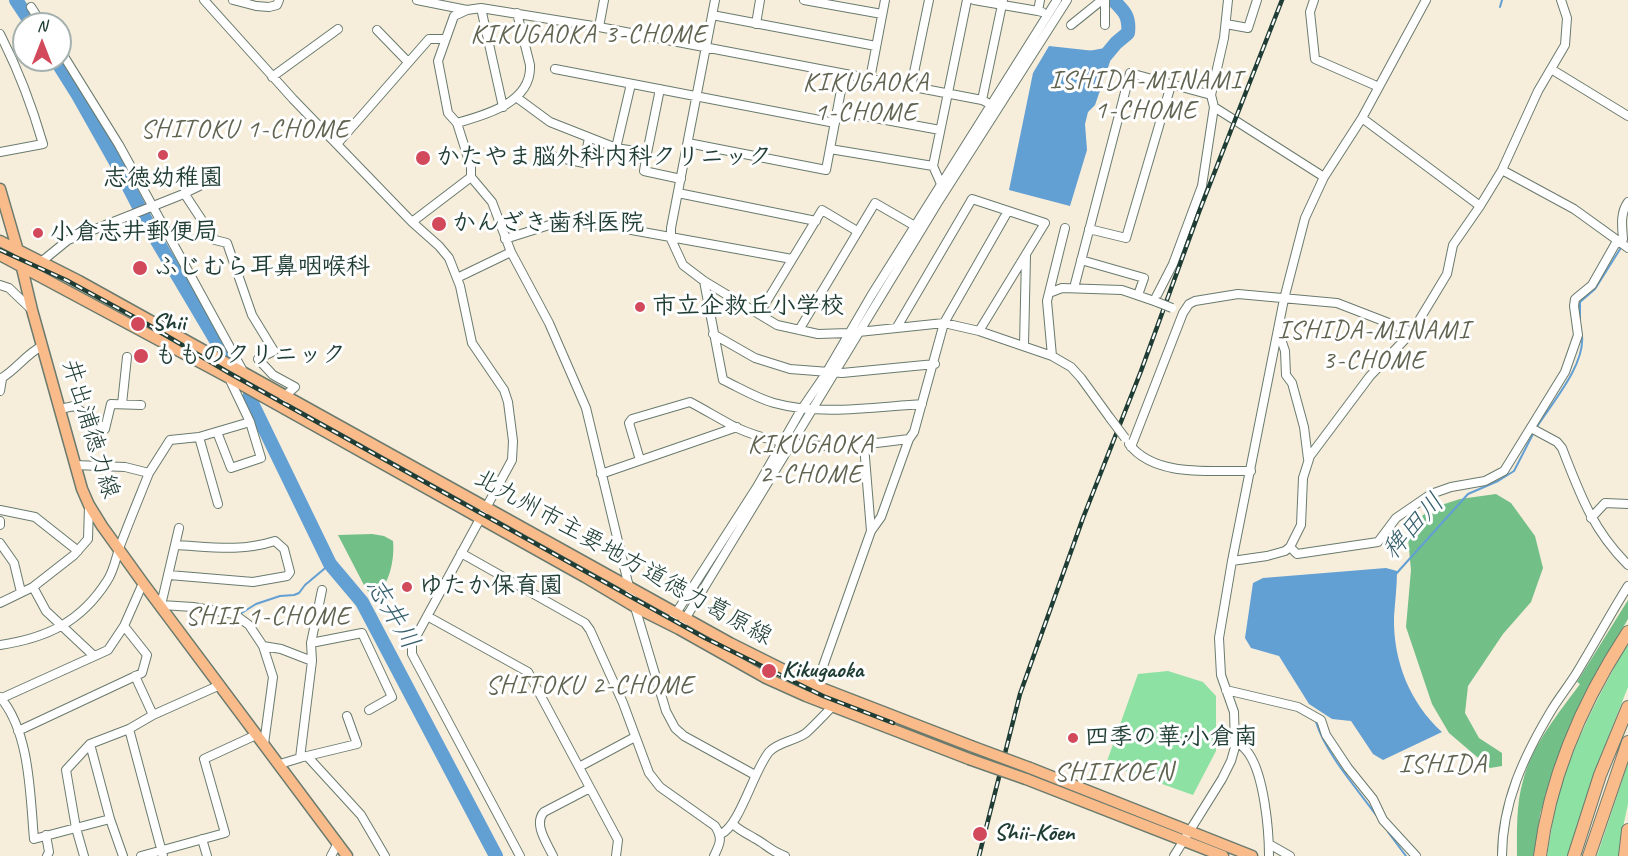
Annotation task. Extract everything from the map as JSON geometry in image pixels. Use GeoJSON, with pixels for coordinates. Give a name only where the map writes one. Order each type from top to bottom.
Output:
{"type":"FeatureCollection","features":[{"type":"Feature","properties":{"kind":"highway"},"geometry":{"type":"LineString","coordinates":[[1540,856],[1543,832],[1563,758],[1586,708],[1628,632]]}},
{"type":"Feature","properties":{"kind":"highway"},"geometry":{"type":"LineString","coordinates":[[1574,856],[1600,775],[1628,707]]}},
{"type":"Feature","properties":{"kind":"highway"},"geometry":{"type":"LineString","coordinates":[[1589,856],[1628,742]]}},
{"type":"Feature","properties":{"kind":"highway"},"geometry":{"type":"LineString","coordinates":[[1625,856],[1628,830]]}},
{"type":"Feature","properties":{"kind":"main road","name":"井出浦徳力線"},"geometry":{"type":"LineString","coordinates":[[0,189],[75,465],[89,505],[143,583],[347,856]]}},
{"type":"Feature","properties":{"kind":"main road","name":"北九州市主要地方道徳力葛原線"},"geometry":{"type":"LineString","coordinates":[[0,242],[79,281],[730,643],[816,686],[1030,768],[1187,835],[1223,856]]}},
{"type":"Feature","properties":{"kind":"main road","name":"北九州市主要地方道徳力葛原線"},"geometry":{"type":"LineString","coordinates":[[0,255],[230,378],[765,678],[969,759],[1252,856]]}},
{"type":"Feature","properties":{"kind":"street"},"geometry":{"type":"LineString","coordinates":[[204,0],[272,76],[449,258],[457,278],[472,343],[504,390],[508,402],[513,441],[512,460],[412,644],[412,654],[520,856]]}},
{"type":"Feature","properties":{"kind":"street"},"geometry":{"type":"LineString","coordinates":[[233,0],[269,7],[277,5],[279,0]]}},
{"type":"Feature","properties":{"kind":"street"},"geometry":{"type":"LineString","coordinates":[[417,0],[467,10]]}},
{"type":"Feature","properties":{"kind":"street"},"geometry":{"type":"LineString","coordinates":[[466,0],[467,10]]}},
{"type":"Feature","properties":{"kind":"street"},"geometry":{"type":"LineString","coordinates":[[599,27],[604,0]]}},
{"type":"Feature","properties":{"kind":"street"},"geometry":{"type":"LineString","coordinates":[[715,0],[670,228],[683,265],[777,325],[818,334],[945,323],[1024,345],[1052,356],[1071,367],[1131,447],[1145,459],[1167,467],[1251,471]]}},
{"type":"Feature","properties":{"kind":"street"},"geometry":{"type":"LineString","coordinates":[[756,24],[760,0]]}},
{"type":"Feature","properties":{"kind":"street"},"geometry":{"type":"LineString","coordinates":[[804,0],[882,14]]}},
{"type":"Feature","properties":{"kind":"street"},"geometry":{"type":"LineString","coordinates":[[870,79],[885,0]]}},
{"type":"Feature","properties":{"kind":"street"},"geometry":{"type":"LineString","coordinates":[[911,87],[929,0]]}},
{"type":"Feature","properties":{"kind":"street"},"geometry":{"type":"LineString","coordinates":[[941,184],[933,166],[967,0]]}},
{"type":"Feature","properties":{"kind":"street"},"geometry":{"type":"LineString","coordinates":[[974,0],[1002,2],[1048,14]]}},
{"type":"Feature","properties":{"kind":"street"},"geometry":{"type":"LineString","coordinates":[[1038,11],[1040,0]]}},
{"type":"Feature","properties":{"kind":"street"},"geometry":{"type":"LineString","coordinates":[[831,372],[849,333],[1057,0]]}},
{"type":"Feature","properties":{"kind":"street"},"geometry":{"type":"LineString","coordinates":[[674,626],[757,487],[880,300],[940,199],[991,104],[1067,0]]}},
{"type":"Feature","properties":{"kind":"street"},"geometry":{"type":"LineString","coordinates":[[1071,25],[1104,0]]}},
{"type":"Feature","properties":{"kind":"street"},"geometry":{"type":"LineString","coordinates":[[1104,0],[1105,25]]}},
{"type":"Feature","properties":{"kind":"street"},"geometry":{"type":"LineString","coordinates":[[1156,301],[1173,264],[1202,186],[1214,107],[1211,95],[1226,24],[1228,0]]}},
{"type":"Feature","properties":{"kind":"street"},"geometry":{"type":"LineString","coordinates":[[1226,24],[1248,28],[1257,0]]}},
{"type":"Feature","properties":{"kind":"street"},"geometry":{"type":"LineString","coordinates":[[1314,0],[1310,12],[1315,59],[1379,87]]}},
{"type":"Feature","properties":{"kind":"street"},"geometry":{"type":"LineString","coordinates":[[1174,856],[1222,779],[1231,761],[1236,740],[1234,712],[1221,675],[1219,638],[1284,299],[1305,218],[1324,177],[1362,118],[1426,0]]}},
{"type":"Feature","properties":{"kind":"street"},"geometry":{"type":"LineString","coordinates":[[1232,561],[1267,556],[1285,551],[1290,547],[1300,525],[1303,478],[1309,460],[1370,376],[1412,332],[1447,274],[1453,244],[1502,170],[1538,91],[1565,45],[1567,18],[1561,0]]}},
{"type":"Feature","properties":{"kind":"street"},"geometry":{"type":"LineString","coordinates":[[991,104],[1002,2]]}},
{"type":"Feature","properties":{"kind":"street"},"geometry":{"type":"LineString","coordinates":[[31,8],[34,12]]}},
{"type":"Feature","properties":{"kind":"street"},"geometry":{"type":"LineString","coordinates":[[481,8],[503,106]]}},
{"type":"Feature","properties":{"kind":"street"},"geometry":{"type":"LineString","coordinates":[[755,775],[690,741],[675,728],[666,711],[630,587],[586,408],[549,322],[510,252],[492,202],[471,177],[471,167],[457,123],[448,113],[438,61],[444,39],[454,16],[467,10],[481,8],[599,27],[991,104]]}},
{"type":"Feature","properties":{"kind":"street"},"geometry":{"type":"LineString","coordinates":[[457,123],[485,115],[503,106],[516,97],[526,82],[530,69],[518,13]]}},
{"type":"Feature","properties":{"kind":"street"},"geometry":{"type":"LineString","coordinates":[[712,15],[876,46]]}},
{"type":"Feature","properties":{"kind":"street"},"geometry":{"type":"LineString","coordinates":[[272,76],[339,29]]}},
{"type":"Feature","properties":{"kind":"street"},"geometry":{"type":"LineString","coordinates":[[377,30],[408,62]]}},
{"type":"Feature","properties":{"kind":"street"},"geometry":{"type":"LineString","coordinates":[[0,34],[13,59],[34,113],[43,144],[0,152]]}},
{"type":"Feature","properties":{"kind":"street"},"geometry":{"type":"LineString","coordinates":[[337,144],[429,39],[444,39]]}},
{"type":"Feature","properties":{"kind":"street"},"geometry":{"type":"LineString","coordinates":[[555,69],[835,123]]}},
{"type":"Feature","properties":{"kind":"street"},"geometry":{"type":"LineString","coordinates":[[1551,69],[1628,116]]}},
{"type":"Feature","properties":{"kind":"street"},"geometry":{"type":"LineString","coordinates":[[72,70],[119,145],[244,373]]}},
{"type":"Feature","properties":{"kind":"street"},"geometry":{"type":"LineString","coordinates":[[1074,288],[1130,73],[1211,95]]}},
{"type":"Feature","properties":{"kind":"street"},"geometry":{"type":"LineString","coordinates":[[688,143],[825,170],[844,74]]}},
{"type":"Feature","properties":{"kind":"street"},"geometry":{"type":"LineString","coordinates":[[616,148],[631,84]]}},
{"type":"Feature","properties":{"kind":"street"},"geometry":{"type":"LineString","coordinates":[[1089,229],[1126,238],[1171,85]]}},
{"type":"Feature","properties":{"kind":"street"},"geometry":{"type":"LineString","coordinates":[[660,89],[644,171],[681,179]]}},
{"type":"Feature","properties":{"kind":"street"},"geometry":{"type":"LineString","coordinates":[[516,97],[550,122],[616,148],[647,153]]}},
{"type":"Feature","properties":{"kind":"street"},"geometry":{"type":"LineString","coordinates":[[1214,107],[1324,177]]}},
{"type":"Feature","properties":{"kind":"street"},"geometry":{"type":"LineString","coordinates":[[837,111],[940,130]]}},
{"type":"Feature","properties":{"kind":"street"},"geometry":{"type":"LineString","coordinates":[[1362,118],[1480,206]]}},
{"type":"Feature","properties":{"kind":"street"},"geometry":{"type":"LineString","coordinates":[[551,156],[584,163],[589,138]]}},
{"type":"Feature","properties":{"kind":"street"},"geometry":{"type":"LineString","coordinates":[[830,148],[933,166]]}},
{"type":"Feature","properties":{"kind":"street"},"geometry":{"type":"LineString","coordinates":[[1502,170],[1574,209],[1628,248]]}},
{"type":"Feature","properties":{"kind":"street"},"geometry":{"type":"LineString","coordinates":[[41,262],[68,240],[153,207],[218,177]]}},
{"type":"Feature","properties":{"kind":"street"},"geometry":{"type":"LineString","coordinates":[[412,222],[471,177]]}},
{"type":"Feature","properties":{"kind":"street"},"geometry":{"type":"LineString","coordinates":[[184,193],[215,240],[227,243],[252,315],[274,351],[258,358],[273,375],[295,387],[279,406]]}},
{"type":"Feature","properties":{"kind":"street"},"geometry":{"type":"LineString","coordinates":[[678,193],[816,220]]}},
{"type":"Feature","properties":{"kind":"street"},"geometry":{"type":"LineString","coordinates":[[897,327],[972,199],[1046,223],[979,331]]}},
{"type":"Feature","properties":{"kind":"street"},"geometry":{"type":"LineString","coordinates":[[1290,547],[1297,554],[1378,542],[1396,518],[1431,494],[1496,477],[1504,471],[1565,372],[1578,335],[1575,299],[1592,285],[1617,241],[1623,239],[1621,220],[1624,207],[1628,202]]}},
{"type":"Feature","properties":{"kind":"street"},"geometry":{"type":"LineString","coordinates":[[799,330],[875,203],[915,226]]}},
{"type":"Feature","properties":{"kind":"street"},"geometry":{"type":"LineString","coordinates":[[759,314],[822,210],[857,231]]}},
{"type":"Feature","properties":{"kind":"street"},"geometry":{"type":"LineString","coordinates":[[816,686],[871,531],[880,517],[909,439],[914,432],[945,323],[1008,211]]}},
{"type":"Feature","properties":{"kind":"street"},"geometry":{"type":"LineString","coordinates":[[505,239],[562,221],[615,227],[792,259]]}},
{"type":"Feature","properties":{"kind":"street"},"geometry":{"type":"LineString","coordinates":[[1052,356],[1047,301],[1065,228]]}},
{"type":"Feature","properties":{"kind":"street"},"geometry":{"type":"LineString","coordinates":[[457,278],[510,252]]}},
{"type":"Feature","properties":{"kind":"street"},"geometry":{"type":"LineString","coordinates":[[1024,345],[1026,255]]}},
{"type":"Feature","properties":{"kind":"street"},"geometry":{"type":"LineString","coordinates":[[1081,260],[1144,278],[1138,296]]}},
{"type":"Feature","properties":{"kind":"street"},"geometry":{"type":"LineString","coordinates":[[704,280],[723,380],[775,404],[807,408],[922,404]]}},
{"type":"Feature","properties":{"kind":"street"},"geometry":{"type":"LineString","coordinates":[[0,285],[9,288],[32,310]]}},
{"type":"Feature","properties":{"kind":"street"},"geometry":{"type":"LineString","coordinates":[[1049,293],[1053,290],[1074,288],[1122,290],[1183,313]]}},
{"type":"Feature","properties":{"kind":"street"},"geometry":{"type":"LineString","coordinates":[[1131,447],[1183,313],[1189,304],[1195,301],[1238,294],[1337,303],[1412,332]]}},
{"type":"Feature","properties":{"kind":"street"},"geometry":{"type":"LineString","coordinates":[[1278,329],[1285,351],[1286,375],[1292,383],[1304,427],[1309,460]]}},
{"type":"Feature","properties":{"kind":"street"},"geometry":{"type":"LineString","coordinates":[[713,334],[736,348],[771,364],[790,369],[831,372],[934,364]]}},
{"type":"Feature","properties":{"kind":"street"},"geometry":{"type":"LineString","coordinates":[[0,391],[1,379],[23,362],[30,352],[42,346]]}},
{"type":"Feature","properties":{"kind":"street"},"geometry":{"type":"LineString","coordinates":[[122,404],[127,357]]}},
{"type":"Feature","properties":{"kind":"street"},"geometry":{"type":"LineString","coordinates":[[217,432],[231,468],[261,458],[250,422],[230,378]]}},
{"type":"Feature","properties":{"kind":"street"},"geometry":{"type":"LineString","coordinates":[[640,460],[629,426],[632,419],[690,402],[737,428],[787,443],[810,446],[864,445],[909,439]]}},
{"type":"Feature","properties":{"kind":"street"},"geometry":{"type":"LineString","coordinates":[[60,410],[74,406],[105,429],[111,404],[141,405]]}},
{"type":"Feature","properties":{"kind":"street"},"geometry":{"type":"LineString","coordinates":[[0,645],[20,642],[75,619],[85,611],[109,580],[119,548],[149,473],[170,440],[199,437],[250,422]]}},
{"type":"Feature","properties":{"kind":"street"},"geometry":{"type":"LineString","coordinates":[[601,474],[737,428]]}},
{"type":"Feature","properties":{"kind":"street"},"geometry":{"type":"LineString","coordinates":[[1531,428],[1557,442],[1562,448],[1591,518],[1609,546],[1628,565]]}},
{"type":"Feature","properties":{"kind":"street"},"geometry":{"type":"LineString","coordinates":[[199,437],[218,504]]}},
{"type":"Feature","properties":{"kind":"street"},"geometry":{"type":"LineString","coordinates":[[864,445],[871,531]]}},
{"type":"Feature","properties":{"kind":"street"},"geometry":{"type":"LineString","coordinates":[[75,465],[125,467],[149,473]]}},
{"type":"Feature","properties":{"kind":"street"},"geometry":{"type":"LineString","coordinates":[[1591,518],[1605,503],[1628,504]]}},
{"type":"Feature","properties":{"kind":"street"},"geometry":{"type":"LineString","coordinates":[[0,603],[33,587],[78,551],[88,539],[89,505]]}},
{"type":"Feature","properties":{"kind":"street"},"geometry":{"type":"LineString","coordinates":[[0,510],[35,517],[78,551]]}},
{"type":"Feature","properties":{"kind":"street"},"geometry":{"type":"LineString","coordinates":[[179,528],[161,605],[193,607],[234,614],[249,625],[262,646],[273,677],[264,744]]}},
{"type":"Feature","properties":{"kind":"street"},"geometry":{"type":"LineString","coordinates":[[170,574],[253,582],[287,576],[290,573],[284,549],[275,541],[255,548],[239,549],[176,544]]}},
{"type":"Feature","properties":{"kind":"street"},"geometry":{"type":"LineString","coordinates":[[0,543],[14,563],[21,592]]}},
{"type":"Feature","properties":{"kind":"street"},"geometry":{"type":"LineString","coordinates":[[461,553],[585,623],[594,638],[649,773],[654,780],[715,826],[721,834],[721,840],[714,856]]}},
{"type":"Feature","properties":{"kind":"street"},"geometry":{"type":"LineString","coordinates":[[110,819],[34,839],[26,757],[18,731],[1,697],[108,650],[124,626],[143,583]]}},
{"type":"Feature","properties":{"kind":"street"},"geometry":{"type":"LineString","coordinates":[[1503,856],[1504,824],[1518,772],[1551,711],[1628,586]]}},
{"type":"Feature","properties":{"kind":"street"},"geometry":{"type":"LineString","coordinates":[[33,587],[46,611],[94,656]]}},
{"type":"Feature","properties":{"kind":"street"},"geometry":{"type":"LineString","coordinates":[[303,757],[312,661],[311,643],[322,590]]}},
{"type":"Feature","properties":{"kind":"street"},"geometry":{"type":"LineString","coordinates":[[427,616],[528,672],[618,840],[616,856]]}},
{"type":"Feature","properties":{"kind":"street"},"geometry":{"type":"LineString","coordinates":[[18,731],[142,673],[147,655],[124,626]]}},
{"type":"Feature","properties":{"kind":"street"},"geometry":{"type":"LineString","coordinates":[[311,643],[362,633],[392,697],[369,710]]}},
{"type":"Feature","properties":{"kind":"street"},"geometry":{"type":"LineString","coordinates":[[262,646],[281,649],[312,661]]}},
{"type":"Feature","properties":{"kind":"street"},"geometry":{"type":"LineString","coordinates":[[135,676],[153,715]]}},
{"type":"Feature","properties":{"kind":"street"},"geometry":{"type":"LineString","coordinates":[[84,856],[76,828],[66,770],[90,744],[129,729],[153,715],[220,685]]}},
{"type":"Feature","properties":{"kind":"street"},"geometry":{"type":"LineString","coordinates":[[1226,690],[1298,707],[1321,720],[1326,735],[1373,799],[1383,820],[1416,856]]}},
{"type":"Feature","properties":{"kind":"street"},"geometry":{"type":"LineString","coordinates":[[721,834],[733,824],[755,775],[770,751],[806,733],[832,706]]}},
{"type":"Feature","properties":{"kind":"street"},"geometry":{"type":"LineString","coordinates":[[280,764],[357,744],[347,716]]}},
{"type":"Feature","properties":{"kind":"street"},"geometry":{"type":"LineString","coordinates":[[129,729],[162,854]]}},
{"type":"Feature","properties":{"kind":"street"},"geometry":{"type":"LineString","coordinates":[[141,856],[162,854],[225,833],[204,759],[256,735]]}},
{"type":"Feature","properties":{"kind":"street"},"geometry":{"type":"LineString","coordinates":[[579,767],[635,737]]}},
{"type":"Feature","properties":{"kind":"street"},"geometry":{"type":"LineString","coordinates":[[1236,740],[1250,754],[1262,790],[1269,856]]}},
{"type":"Feature","properties":{"kind":"street"},"geometry":{"type":"LineString","coordinates":[[90,744],[110,819],[123,856]]}},
{"type":"Feature","properties":{"kind":"street"},"geometry":{"type":"LineString","coordinates":[[303,757],[361,815],[385,856]]}},
{"type":"Feature","properties":{"kind":"street"},"geometry":{"type":"LineString","coordinates":[[553,856],[539,824],[540,817],[544,812],[590,788]]}},
{"type":"Feature","properties":{"kind":"street"},"geometry":{"type":"LineString","coordinates":[[733,824],[774,853],[785,856]]}},
{"type":"Feature","properties":{"kind":"street"},"geometry":{"type":"LineString","coordinates":[[46,835],[49,852],[47,856]]}},
{"type":"Feature","properties":{"kind":"street"},"geometry":{"type":"LineString","coordinates":[[202,839],[207,856]]}},
{"type":"Feature","properties":{"kind":"street"},"geometry":{"type":"LineString","coordinates":[[331,856],[338,843]]}},
{"type":"Feature","properties":{"kind":"street"},"geometry":{"type":"LineString","coordinates":[[1269,844],[1290,856]]}},
{"type":"Feature","properties":{"kind":"green space"},"geometry":{"type":"Polygon","coordinates":[[[1496,494],[1511,503],[1535,536],[1543,568],[1531,602],[1503,634],[1468,686],[1465,713],[1479,738],[1502,753],[1502,766],[1490,768],[1449,733],[1432,704],[1406,627],[1411,570],[1407,528],[1432,508],[1460,499],[1496,494]]]}},
{"type":"Feature","properties":{"kind":"green space"},"geometry":{"type":"Polygon","coordinates":[[[338,535],[384,536],[393,541],[392,564],[387,580],[374,598],[366,589],[338,535]]]}},
{"type":"Feature","properties":{"kind":"green space"},"geometry":{"type":"Polygon","coordinates":[[[1628,600],[1628,619],[1603,662],[1556,764],[1540,814],[1535,856],[1517,856],[1519,799],[1527,768],[1539,742],[1580,684],[1577,682],[1628,600]]]}},
{"type":"Feature","properties":{"kind":"green space"},"geometry":{"type":"Polygon","coordinates":[[[1628,643],[1628,687],[1594,773],[1568,856],[1547,856],[1557,801],[1570,760],[1597,700],[1628,643]]]}},
{"type":"Feature","properties":{"kind":"green space"},"geometry":{"type":"Polygon","coordinates":[[[1168,671],[1203,682],[1216,696],[1216,751],[1193,795],[1106,764],[1138,674],[1168,671]]]}},
{"type":"Feature","properties":{"kind":"green space"},"geometry":{"type":"Polygon","coordinates":[[[1628,763],[1628,804],[1619,856],[1597,856],[1628,763]]]}},
{"type":"Feature","properties":{"kind":"water"},"geometry":{"type":"Polygon","coordinates":[[[1049,46],[1113,53],[1095,105],[1088,112],[1085,124],[1087,150],[1070,206],[1009,190],[1033,73],[1049,46]]]}},
{"type":"Feature","properties":{"kind":"water"},"geometry":{"type":"Polygon","coordinates":[[[1386,568],[1397,571],[1394,633],[1400,665],[1412,694],[1431,721],[1442,732],[1383,760],[1373,754],[1351,721],[1332,719],[1309,704],[1279,656],[1251,648],[1245,638],[1253,583],[1263,578],[1386,568]]]}},
{"type":"Feature","properties":{"kind":"waterway","name":"志井川"},"geometry":{"type":"LineString","coordinates":[[16,0],[24,12]]}},
{"type":"Feature","properties":{"kind":"waterway"},"geometry":{"type":"LineString","coordinates":[[1090,58],[1106,55],[1128,33],[1125,14],[1113,0]]}},
{"type":"Feature","properties":{"kind":"waterway"},"geometry":{"type":"LineString","coordinates":[[1500,7],[1502,0]]}},
{"type":"Feature","properties":{"kind":"waterway","name":"志井川"},"geometry":{"type":"LineString","coordinates":[[64,72],[118,166],[153,234],[227,359]]}},
{"type":"Feature","properties":{"kind":"waterway","name":"稗田川"},"geometry":{"type":"LineString","coordinates":[[1580,318],[1580,302],[1595,289],[1622,246]]}},
{"type":"Feature","properties":{"kind":"waterway","name":"稗田川"},"geometry":{"type":"LineString","coordinates":[[1536,428],[1573,371],[1582,347],[1582,336]]}},
{"type":"Feature","properties":{"kind":"waterway","name":"志井川"},"geometry":{"type":"LineString","coordinates":[[249,397],[330,564],[362,602],[496,856]]}},
{"type":"Feature","properties":{"kind":"waterway","name":"稗田川"},"geometry":{"type":"LineString","coordinates":[[1395,575],[1468,494],[1514,471],[1534,432]]}},
{"type":"Feature","properties":{"kind":"waterway"},"geometry":{"type":"LineString","coordinates":[[240,614],[256,604],[280,596],[299,593],[330,564]]}},
{"type":"Feature","properties":{"kind":"waterway","name":"稗田川"},"geometry":{"type":"LineString","coordinates":[[1316,722],[1334,758],[1376,815]]}},
{"type":"Feature","properties":{"kind":"waterway","name":"稗田川"},"geometry":{"type":"LineString","coordinates":[[1388,832],[1406,856]]}},
{"type":"Feature","properties":{"kind":"railway"},"geometry":{"type":"LineString","coordinates":[[979,856],[1020,694],[1083,518],[1282,0]]}},
{"type":"Feature","properties":{"kind":"railway"},"geometry":{"type":"LineString","coordinates":[[0,250],[66,280],[147,324],[229,373],[705,638],[823,696],[893,723]]}},
{"type":"Feature","properties":{"kind":"place","name":"志徳幼稚園"},"geometry":{"type":"Point","coordinates":[163,155]}},
{"type":"Feature","properties":{"kind":"place","name":"かたやま脳外科内科クリニック"},"geometry":{"type":"Point","coordinates":[423,158]}},
{"type":"Feature","properties":{"kind":"place","name":"かんざき歯科医院"},"geometry":{"type":"Point","coordinates":[439,224]}},
{"type":"Feature","properties":{"kind":"place","name":"小倉志井郵便局"},"geometry":{"type":"Point","coordinates":[38,233]}},
{"type":"Feature","properties":{"kind":"place","name":"ふじむら耳鼻咽喉科"},"geometry":{"type":"Point","coordinates":[140,268]}},
{"type":"Feature","properties":{"kind":"place","name":"市立企救丘小学校"},"geometry":{"type":"Point","coordinates":[640,307]}},
{"type":"Feature","properties":{"kind":"place","name":"Shii"},"geometry":{"type":"Point","coordinates":[138,324]}},
{"type":"Feature","properties":{"kind":"place","name":"もものクリニック"},"geometry":{"type":"Point","coordinates":[141,356]}},
{"type":"Feature","properties":{"kind":"place","name":"ゆたか保育園"},"geometry":{"type":"Point","coordinates":[407,587]}},
{"type":"Feature","properties":{"kind":"place","name":"Kikugaoka"},"geometry":{"type":"Point","coordinates":[769,671]}},
{"type":"Feature","properties":{"kind":"place","name":"四季の華;小倉南"},"geometry":{"type":"Point","coordinates":[1073,738]}},
{"type":"Feature","properties":{"kind":"place","name":"Shii-Kōen"},"geometry":{"type":"Point","coordinates":[980,834]}},
{"type":"Feature","properties":{"kind":"district","name":"KIKUGAOKA 3-CHOME"},"geometry":{"type":"Point","coordinates":[589,35]}},
{"type":"Feature","properties":{"kind":"district","name":"ISHIDA-MINAMI 1-CHOME"},"geometry":{"type":"Point","coordinates":[1146,96]}},
{"type":"Feature","properties":{"kind":"district","name":"KIKUGAOKA 1-CHOME"},"geometry":{"type":"Point","coordinates":[866,98]}},
{"type":"Feature","properties":{"kind":"district","name":"SHITOKU 1-CHOME"},"geometry":{"type":"Point","coordinates":[245,130]}},
{"type":"Feature","properties":{"kind":"district","name":"ISHIDA-MINAMI 3-CHOME"},"geometry":{"type":"Point","coordinates":[1374,346]}},
{"type":"Feature","properties":{"kind":"district","name":"KIKUGAOKA 2-CHOME"},"geometry":{"type":"Point","coordinates":[811,460]}},
{"type":"Feature","properties":{"kind":"district","name":"SHII 1-CHOME"},"geometry":{"type":"Point","coordinates":[268,617]}},
{"type":"Feature","properties":{"kind":"district","name":"SHITOKU 2-CHOME"},"geometry":{"type":"Point","coordinates":[590,686]}},
{"type":"Feature","properties":{"kind":"district","name":"ISHIDA"},"geometry":{"type":"Point","coordinates":[1443,765]}},
{"type":"Feature","properties":{"kind":"district","name":"SHIIKOEN"},"geometry":{"type":"Point","coordinates":[1114,773]}}]}
